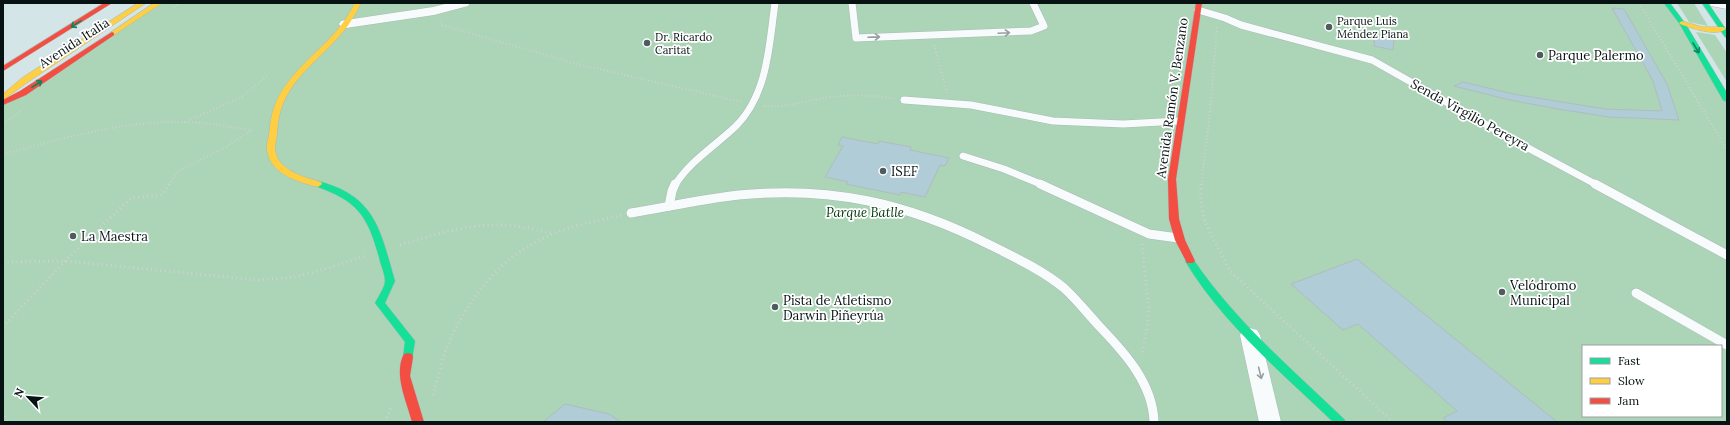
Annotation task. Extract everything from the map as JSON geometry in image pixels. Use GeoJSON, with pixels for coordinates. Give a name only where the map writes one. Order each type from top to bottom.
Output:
{"type":"FeatureCollection","features":[{"type":"Feature","properties":{"kind":"street","name":"Avenida Italia"},"geometry":{"type":"LineString","coordinates":[[3,69],[109,3]]}},
{"type":"Feature","properties":{"kind":"street","name":"Avenida Italia"},"geometry":{"type":"LineString","coordinates":[[91,26],[127,3]]}},
{"type":"Feature","properties":{"kind":"street","name":"Avenida Italia"},"geometry":{"type":"LineString","coordinates":[[3,98],[25,80],[143,3]]}},
{"type":"Feature","properties":{"kind":"street","name":"Avenida Italia"},"geometry":{"type":"LineString","coordinates":[[3,103],[23,93],[159,3]]}},
{"type":"Feature","properties":{"kind":"street"},"geometry":{"type":"LineString","coordinates":[[358,3],[356,10],[333,40],[296,76],[280,98],[273,125],[271,150],[273,157],[281,168],[306,182],[341,191],[361,205],[370,218],[378,234],[390,281],[380,303],[410,341],[405,376],[418,422]]}},
{"type":"Feature","properties":{"kind":"street"},"geometry":{"type":"LineString","coordinates":[[346,24],[434,10],[464,3]]}},
{"type":"Feature","properties":{"kind":"street"},"geometry":{"type":"LineString","coordinates":[[1667,3],[1682,24],[1727,100]]}},
{"type":"Feature","properties":{"kind":"street"},"geometry":{"type":"LineString","coordinates":[[1705,3],[1725,32]]}},
{"type":"Feature","properties":{"kind":"street"},"geometry":{"type":"LineString","coordinates":[[1715,3],[1727,4]]}},
{"type":"Feature","properties":{"kind":"street","name":"Avenida Ramón V. Benzano"},"geometry":{"type":"LineString","coordinates":[[1199,6],[1172,179],[1174,219],[1180,238],[1198,274],[1217,300],[1330,418]]}},
{"type":"Feature","properties":{"kind":"street"},"geometry":{"type":"LineString","coordinates":[[1682,24],[1707,31],[1725,32]]}},
{"type":"Feature","properties":{"kind":"street","name":"Avenida Italia"},"geometry":{"type":"LineString","coordinates":[[3,79],[65,41]]}},
{"type":"Feature","properties":{"kind":"street"},"geometry":{"type":"LineString","coordinates":[[3,59],[18,60]]}},
{"type":"Feature","properties":{"kind":"street"},"geometry":{"type":"LineString","coordinates":[[1250,335],[1270,422]]}},
{"type":"Feature","properties":{"kind":"lane"},"geometry":{"type":"LineString","coordinates":[[669,206],[674,186],[693,162],[708,151],[745,116],[753,104],[760,84],[770,41],[775,3]]}},
{"type":"Feature","properties":{"kind":"lane"},"geometry":{"type":"LineString","coordinates":[[852,3],[856,38],[1031,31],[1044,26],[1033,3]]}},
{"type":"Feature","properties":{"kind":"lane","name":"Senda Virgilio Pereyra"},"geometry":{"type":"LineString","coordinates":[[1199,6],[1218,16],[1254,29],[1372,60],[1515,141],[1727,255]]}},
{"type":"Feature","properties":{"kind":"lane"},"geometry":{"type":"LineString","coordinates":[[904,100],[971,105],[1053,121],[1124,124],[1181,122]]}},
{"type":"Feature","properties":{"kind":"lane"},"geometry":{"type":"LineString","coordinates":[[963,156],[1032,180],[1149,234],[1180,238]]}},
{"type":"Feature","properties":{"kind":"lane"},"geometry":{"type":"LineString","coordinates":[[631,213],[700,200],[756,194],[806,194],[859,199],[901,208],[927,216],[989,244],[1027,264],[1070,294],[1103,329],[1139,375],[1151,398],[1154,422]]}},
{"type":"Feature","properties":{"kind":"lane"},"geometry":{"type":"LineString","coordinates":[[1636,293],[1727,345]]}},
{"type":"Feature","properties":{"kind":"path"},"geometry":{"type":"LineString","coordinates":[[1639,3],[1727,150]]}},
{"type":"Feature","properties":{"kind":"path"},"geometry":{"type":"LineString","coordinates":[[434,10],[442,25],[573,63],[753,104],[777,108],[821,99],[857,96],[880,96],[904,100]]}},
{"type":"Feature","properties":{"kind":"path"},"geometry":{"type":"LineString","coordinates":[[1218,16],[1209,123],[1201,178],[1201,202],[1207,225],[1217,250],[1230,271],[1393,422]]}},
{"type":"Feature","properties":{"kind":"path"},"geometry":{"type":"LineString","coordinates":[[932,35],[949,103]]}},
{"type":"Feature","properties":{"kind":"path"},"geometry":{"type":"LineString","coordinates":[[182,123],[242,96],[267,76]]}},
{"type":"Feature","properties":{"kind":"path"},"geometry":{"type":"LineString","coordinates":[[3,154],[121,126],[198,122],[273,133]]}},
{"type":"Feature","properties":{"kind":"path"},"geometry":{"type":"LineString","coordinates":[[3,327],[65,261],[131,198],[162,195],[177,172],[224,148],[252,130]]}},
{"type":"Feature","properties":{"kind":"path"},"geometry":{"type":"LineString","coordinates":[[431,401],[449,344],[473,301],[498,270],[515,255],[531,244],[554,234],[584,224],[631,213]]}},
{"type":"Feature","properties":{"kind":"path"},"geometry":{"type":"LineString","coordinates":[[3,262],[65,261],[258,280],[295,277],[329,268],[381,250],[483,225],[505,225],[531,228],[554,234]]}},
{"type":"Feature","properties":{"kind":"path"},"geometry":{"type":"LineString","coordinates":[[1139,375],[1149,314],[1145,262],[1140,230]]}},
{"type":"Feature","properties":{"kind":"path"},"geometry":{"type":"LineString","coordinates":[[3,412],[8,422]]}},
{"type":"Feature","properties":{"kind":"green space","name":"Parque Batlle"},"geometry":{"type":"Polygon","coordinates":[[[159,3],[1667,3],[1727,100],[1727,422],[3,422],[3,103],[159,3]]]}},
{"type":"Feature","properties":{"kind":"green space"},"geometry":{"type":"Polygon","coordinates":[[[1677,3],[1694,3],[1708,26],[1689,22],[1677,3]]]}},
{"type":"Feature","properties":{"kind":"green space"},"geometry":{"type":"Polygon","coordinates":[[[1696,32],[1715,35],[1727,53],[1727,82],[1696,32]]]}},
{"type":"Feature","properties":{"kind":"building"},"geometry":{"type":"Polygon","coordinates":[[[1612,8],[1624,9],[1667,84],[1679,120],[1609,117],[1510,100],[1454,86],[1463,82],[1513,94],[1605,109],[1662,111],[1653,81],[1612,8]]]}},
{"type":"Feature","properties":{"kind":"building"},"geometry":{"type":"Polygon","coordinates":[[[1375,35],[1394,39],[1393,50],[1374,46],[1375,35]]]}},
{"type":"Feature","properties":{"kind":"building","name":"ISEF"},"geometry":{"type":"Polygon","coordinates":[[[842,137],[878,144],[879,141],[911,147],[910,150],[949,158],[945,166],[940,165],[925,197],[901,192],[900,195],[846,184],[848,182],[825,177],[843,146],[838,145],[842,137]]]}},
{"type":"Feature","properties":{"kind":"building"},"geometry":{"type":"Polygon","coordinates":[[[1357,259],[1557,422],[1448,422],[1443,418],[1457,411],[1358,324],[1343,330],[1291,284],[1357,259]]]}},
{"type":"Feature","properties":{"kind":"building"},"geometry":{"type":"Polygon","coordinates":[[[565,404],[609,414],[621,422],[543,422],[565,404]]]}},
{"type":"Feature","properties":{"kind":"traffic: fast"},"geometry":{"type":"LineString","coordinates":[[1667,3],[1682,23],[1727,100]]}},
{"type":"Feature","properties":{"kind":"traffic: fast"},"geometry":{"type":"LineString","coordinates":[[1705,3],[1727,36]]}},
{"type":"Feature","properties":{"kind":"traffic: fast"},"geometry":{"type":"LineString","coordinates":[[318,184],[337,191],[352,199],[362,208],[370,219],[381,247],[390,281],[380,303],[410,341],[408,357]]}},
{"type":"Feature","properties":{"kind":"traffic: fast"},"geometry":{"type":"LineString","coordinates":[[1190,261],[1205,284],[1240,326],[1340,422]]}},
{"type":"Feature","properties":{"kind":"traffic: slow"},"geometry":{"type":"LineString","coordinates":[[3,98],[25,80],[143,3]]}},
{"type":"Feature","properties":{"kind":"traffic: slow"},"geometry":{"type":"LineString","coordinates":[[112,34],[159,3]]}},
{"type":"Feature","properties":{"kind":"traffic: slow"},"geometry":{"type":"LineString","coordinates":[[318,184],[289,174],[277,164],[271,151],[274,122],[279,104],[298,74],[342,29],[351,17],[358,3]]}},
{"type":"Feature","properties":{"kind":"traffic: slow"},"geometry":{"type":"LineString","coordinates":[[1682,23],[1702,29],[1723,29]]}},
{"type":"Feature","properties":{"kind":"traffic: jam"},"geometry":{"type":"LineString","coordinates":[[3,69],[109,3]]}},
{"type":"Feature","properties":{"kind":"traffic: jam"},"geometry":{"type":"LineString","coordinates":[[1190,261],[1180,240],[1174,219],[1172,179],[1199,3]]}},
{"type":"Feature","properties":{"kind":"traffic: jam"},"geometry":{"type":"LineString","coordinates":[[3,103],[23,93],[112,34]]}},
{"type":"Feature","properties":{"kind":"traffic: jam"},"geometry":{"type":"LineString","coordinates":[[408,357],[405,376],[418,422]]}},
{"type":"Feature","properties":{"kind":"place","name":"Parque Luis Méndez Piana"},"geometry":{"type":"Point","coordinates":[1329,27]}},
{"type":"Feature","properties":{"kind":"place","name":"Dr. Ricardo Caritat"},"geometry":{"type":"Point","coordinates":[647,43]}},
{"type":"Feature","properties":{"kind":"place","name":"Parque Palermo"},"geometry":{"type":"Point","coordinates":[1540,55]}},
{"type":"Feature","properties":{"kind":"place","name":"ISEF"},"geometry":{"type":"Point","coordinates":[883,171]}},
{"type":"Feature","properties":{"kind":"place","name":"La Maestra"},"geometry":{"type":"Point","coordinates":[73,236]}},
{"type":"Feature","properties":{"kind":"place","name":"Velódromo Municipal"},"geometry":{"type":"Point","coordinates":[1502,292]}},
{"type":"Feature","properties":{"kind":"place","name":"Pista de Atletismo Darwin Piñeyrúa"},"geometry":{"type":"Point","coordinates":[775,307]}}]}
